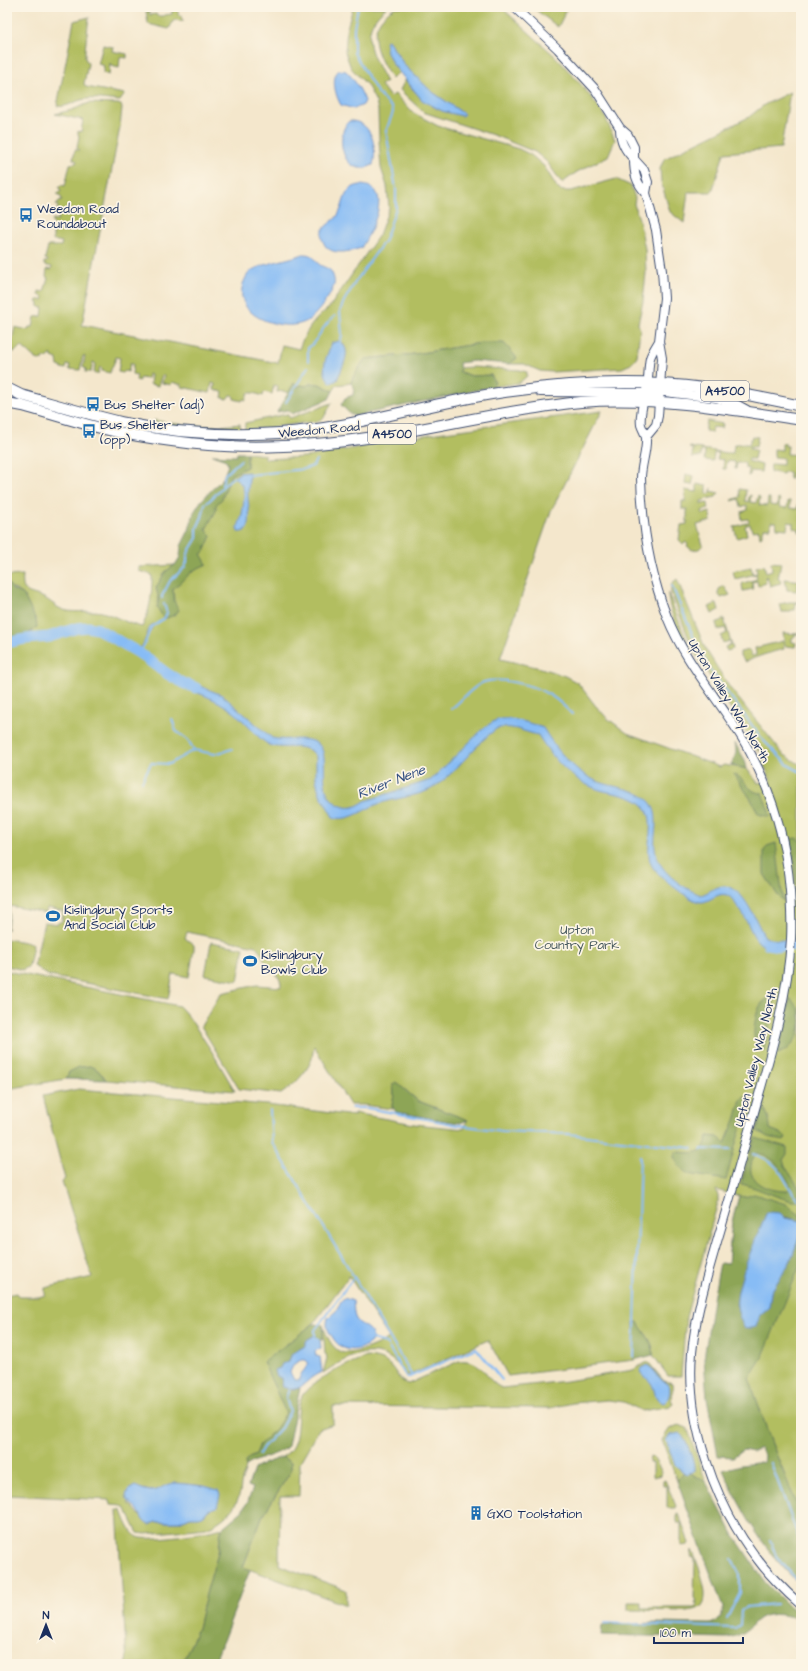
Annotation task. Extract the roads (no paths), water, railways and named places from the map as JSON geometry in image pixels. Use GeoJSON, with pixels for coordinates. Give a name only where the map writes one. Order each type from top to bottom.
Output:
{"type":"FeatureCollection","features":[{"type":"Feature","properties":{"kind":"highway","name":"Weedon Road"},"geometry":{"type":"LineString","coordinates":[[7,388],[21,395],[122,422],[180,431],[236,434],[279,433],[310,430],[498,394],[542,387],[577,384],[645,393],[659,403],[752,412],[801,420]]}},
{"type":"Feature","properties":{"kind":"highway","name":"Weedon Road"},"geometry":{"type":"LineString","coordinates":[[7,403],[120,432],[167,440],[206,444],[282,446],[372,438],[514,410],[608,401],[645,393],[660,388],[704,388],[742,393],[801,406]]}},
{"type":"Feature","properties":{"kind":"street"},"geometry":{"type":"LineString","coordinates":[[514,7],[595,89],[620,128],[620,138],[626,152],[634,159],[634,172],[639,186],[646,193],[656,230],[662,271],[664,298],[659,340]]}},
{"type":"Feature","properties":{"kind":"street","name":"Upton Valley Way North"},"geometry":{"type":"LineString","coordinates":[[646,437],[656,425],[659,403],[662,358],[659,340]]}},
{"type":"Feature","properties":{"kind":"street","name":"Upton Valley Way North"},"geometry":{"type":"LineString","coordinates":[[659,340],[650,356],[641,424],[646,437],[641,474],[642,504],[645,535],[652,573],[668,619],[687,657],[741,738],[767,786],[778,822],[790,891],[791,937],[788,974],[772,1048],[701,1297],[692,1352],[694,1408],[700,1440],[717,1488],[726,1508],[754,1555],[776,1582],[801,1605]]}},
{"type":"Feature","properties":{"kind":"street","name":"Weedon Road"},"geometry":{"type":"LineString","coordinates":[[660,388],[716,398],[736,404],[752,412]]}},
{"type":"Feature","properties":{"kind":"water"},"geometry":{"type":"Polygon","coordinates":[[[388,40],[405,66],[431,91],[464,114],[462,116],[442,111],[422,100],[392,63],[387,52],[385,41],[388,40]]]}},
{"type":"Feature","properties":{"kind":"water"},"geometry":{"type":"Polygon","coordinates":[[[339,70],[346,71],[354,81],[365,101],[363,105],[354,109],[341,105],[337,97],[334,82],[336,73],[339,70]]]}},
{"type":"Feature","properties":{"kind":"water"},"geometry":{"type":"Polygon","coordinates":[[[349,121],[357,122],[368,129],[373,142],[373,165],[363,168],[355,167],[348,162],[344,155],[342,137],[344,128],[349,121]]]}},
{"type":"Feature","properties":{"kind":"water"},"geometry":{"type":"Polygon","coordinates":[[[360,185],[371,187],[377,193],[379,201],[378,211],[370,232],[361,248],[345,252],[329,249],[322,238],[323,230],[338,215],[347,192],[350,189],[360,185]]]}},
{"type":"Feature","properties":{"kind":"water"},"geometry":{"type":"Polygon","coordinates":[[[303,254],[312,256],[320,265],[330,270],[334,279],[333,289],[330,294],[323,305],[310,319],[304,323],[296,325],[277,324],[256,316],[245,306],[242,292],[243,284],[250,272],[255,268],[303,254]]]}},
{"type":"Feature","properties":{"kind":"water"},"geometry":{"type":"Polygon","coordinates":[[[338,341],[343,344],[346,349],[346,354],[344,364],[337,380],[331,383],[325,374],[324,369],[332,343],[338,341]]]}},
{"type":"Feature","properties":{"kind":"water"},"geometry":{"type":"Polygon","coordinates":[[[249,472],[249,524],[247,529],[238,532],[237,528],[243,508],[244,491],[243,487],[234,477],[240,473],[249,472]]]}},
{"type":"Feature","properties":{"kind":"water"},"geometry":{"type":"Polygon","coordinates":[[[185,680],[222,695],[272,738],[302,739],[313,741],[318,744],[324,757],[325,783],[331,799],[339,805],[350,808],[365,801],[431,780],[485,727],[496,720],[514,719],[543,728],[565,758],[586,776],[601,783],[638,793],[650,802],[656,819],[655,849],[660,864],[665,871],[686,888],[701,895],[721,886],[731,888],[738,892],[749,906],[765,937],[783,940],[783,948],[772,948],[764,946],[758,942],[743,913],[729,896],[721,895],[704,902],[695,901],[663,878],[654,869],[650,862],[650,820],[648,812],[643,805],[629,797],[590,786],[572,775],[550,753],[538,735],[506,727],[496,729],[480,743],[456,769],[431,789],[418,794],[378,804],[350,817],[339,818],[333,817],[319,792],[316,779],[316,756],[312,751],[301,748],[276,747],[270,745],[261,739],[236,714],[225,706],[181,687],[185,680]]]}},
{"type":"Feature","properties":{"kind":"water"},"geometry":{"type":"Polygon","coordinates":[[[767,1212],[780,1213],[785,1218],[801,1221],[801,1232],[790,1262],[771,1292],[769,1307],[760,1315],[756,1327],[745,1329],[737,1306],[739,1287],[748,1259],[767,1212]]]}},
{"type":"Feature","properties":{"kind":"water"},"geometry":{"type":"Polygon","coordinates":[[[344,1298],[353,1301],[356,1319],[369,1330],[372,1336],[371,1342],[360,1348],[351,1350],[343,1348],[336,1342],[328,1329],[328,1318],[337,1310],[344,1298]]]}},
{"type":"Feature","properties":{"kind":"water"},"geometry":{"type":"Polygon","coordinates":[[[315,1335],[320,1340],[321,1348],[315,1351],[316,1356],[320,1357],[322,1372],[299,1388],[290,1389],[283,1387],[281,1378],[277,1376],[275,1370],[280,1368],[282,1364],[289,1361],[292,1354],[305,1346],[307,1340],[315,1335]],[[301,1360],[294,1364],[290,1372],[294,1380],[300,1380],[301,1374],[309,1364],[306,1360],[301,1360]]]}},
{"type":"Feature","properties":{"kind":"water"},"geometry":{"type":"Polygon","coordinates":[[[647,1365],[669,1385],[669,1395],[664,1403],[658,1400],[653,1386],[642,1373],[641,1368],[647,1365]]]}},
{"type":"Feature","properties":{"kind":"water"},"geometry":{"type":"Polygon","coordinates":[[[680,1433],[690,1451],[694,1467],[694,1471],[686,1474],[675,1465],[666,1440],[670,1435],[680,1433]]]}},
{"type":"Feature","properties":{"kind":"water"},"geometry":{"type":"Polygon","coordinates":[[[176,1483],[204,1486],[218,1490],[220,1495],[217,1507],[208,1510],[204,1515],[198,1517],[190,1517],[179,1522],[156,1522],[149,1525],[143,1520],[138,1510],[129,1502],[126,1496],[128,1490],[135,1486],[149,1491],[154,1491],[169,1484],[176,1483]]]}},
{"type":"Feature","properties":{"kind":"waterway"},"geometry":{"type":"LineString","coordinates":[[340,342],[342,335],[340,311],[344,301],[385,240],[396,208],[396,189],[386,131],[393,112],[392,108],[377,92],[354,53],[354,28],[358,7]]}},
{"type":"Feature","properties":{"kind":"waterway"},"geometry":{"type":"LineString","coordinates":[[308,361],[308,348],[312,345],[326,324],[335,316]]}},
{"type":"Feature","properties":{"kind":"waterway"},"geometry":{"type":"LineString","coordinates":[[286,402],[308,367]]}},
{"type":"Feature","properties":{"kind":"waterway"},"geometry":{"type":"LineString","coordinates":[[222,485],[225,474],[241,460]]}},
{"type":"Feature","properties":{"kind":"waterway"},"geometry":{"type":"LineString","coordinates":[[249,475],[304,469],[313,466],[316,460]]}},
{"type":"Feature","properties":{"kind":"waterway"},"geometry":{"type":"LineString","coordinates":[[162,598],[170,581],[184,568],[187,562],[189,551],[197,538],[197,528],[202,517],[205,504],[234,477]]}},
{"type":"Feature","properties":{"kind":"waterway"},"geometry":{"type":"LineString","coordinates":[[672,586],[693,636],[709,668],[763,740],[788,765],[801,772]]}},
{"type":"Feature","properties":{"kind":"waterway"},"geometry":{"type":"LineString","coordinates":[[139,653],[151,627],[164,619],[167,613],[164,604]]}},
{"type":"Feature","properties":{"kind":"waterway","name":"River Nene"},"geometry":{"type":"LineString","coordinates":[[7,643],[25,639],[49,637],[77,628],[88,627],[98,629],[139,653],[166,673],[183,683],[196,688]]}},
{"type":"Feature","properties":{"kind":"waterway"},"geometry":{"type":"LineString","coordinates":[[451,709],[480,684],[498,680],[525,685],[540,690],[557,700],[572,714]]}},
{"type":"Feature","properties":{"kind":"waterway"},"geometry":{"type":"LineString","coordinates":[[172,719],[176,731],[188,740],[194,750]]}},
{"type":"Feature","properties":{"kind":"waterway"},"geometry":{"type":"LineString","coordinates":[[142,781],[151,763],[169,764],[194,750],[214,754],[232,749]]}},
{"type":"Feature","properties":{"kind":"waterway","name":"River Nene"},"geometry":{"type":"LineString","coordinates":[[768,944],[779,946],[801,945]]}},
{"type":"Feature","properties":{"kind":"waterway"},"geometry":{"type":"LineString","coordinates":[[352,1108],[367,1108],[458,1125],[503,1131],[569,1134],[692,1148]]}},
{"type":"Feature","properties":{"kind":"waterway"},"geometry":{"type":"LineString","coordinates":[[270,1110],[272,1142],[354,1277],[315,1330],[315,1335]]}},
{"type":"Feature","properties":{"kind":"waterway"},"geometry":{"type":"LineString","coordinates":[[701,1149],[731,1150]]}},
{"type":"Feature","properties":{"kind":"waterway"},"geometry":{"type":"LineString","coordinates":[[753,1154],[766,1159],[775,1165],[798,1199]]}},
{"type":"Feature","properties":{"kind":"waterway"},"geometry":{"type":"LineString","coordinates":[[634,1357],[640,1156]]}},
{"type":"Feature","properties":{"kind":"waterway"},"geometry":{"type":"LineString","coordinates":[[354,1277],[412,1376]]}},
{"type":"Feature","properties":{"kind":"waterway"},"geometry":{"type":"LineString","coordinates":[[372,1339],[386,1343],[407,1378],[476,1348],[502,1380]]}},
{"type":"Feature","properties":{"kind":"waterway"},"geometry":{"type":"LineString","coordinates":[[259,1454],[263,1447],[281,1428],[290,1411],[286,1398],[289,1389]]}},
{"type":"Feature","properties":{"kind":"waterway"},"geometry":{"type":"LineString","coordinates":[[771,1463],[801,1544]]}},
{"type":"Feature","properties":{"kind":"waterway"},"geometry":{"type":"LineString","coordinates":[[770,1540],[776,1556],[801,1585]]}},
{"type":"Feature","properties":{"kind":"waterway"},"geometry":{"type":"LineString","coordinates":[[727,1618],[740,1593],[740,1575],[732,1559]]}},
{"type":"Feature","properties":{"kind":"waterway"},"geometry":{"type":"LineString","coordinates":[[604,1623],[735,1628],[740,1625],[741,1611],[746,1607],[776,1604]]}},
{"type":"Feature","properties":{"kind":"place","name":"Weedon Road Roundabout"},"geometry":{"type":"Point","coordinates":[26,215]}},
{"type":"Feature","properties":{"kind":"place","name":"Bus Shelter (adj)"},"geometry":{"type":"Point","coordinates":[93,404]}},
{"type":"Feature","properties":{"kind":"place","name":"Bus Shelter (opp)"},"geometry":{"type":"Point","coordinates":[89,431]}},
{"type":"Feature","properties":{"kind":"place","name":"Kislingbury Sports And Social Club"},"geometry":{"type":"Point","coordinates":[53,916]}},
{"type":"Feature","properties":{"kind":"place","name":"Kislingbury Bowls Club"},"geometry":{"type":"Point","coordinates":[250,961]}},
{"type":"Feature","properties":{"kind":"place","name":"GXO Toolstation"},"geometry":{"type":"Point","coordinates":[476,1513]}},
{"type":"Feature","properties":{"kind":"park label","name":"Upton Country Park"},"geometry":{"type":"Point","coordinates":[577,936]}}]}
